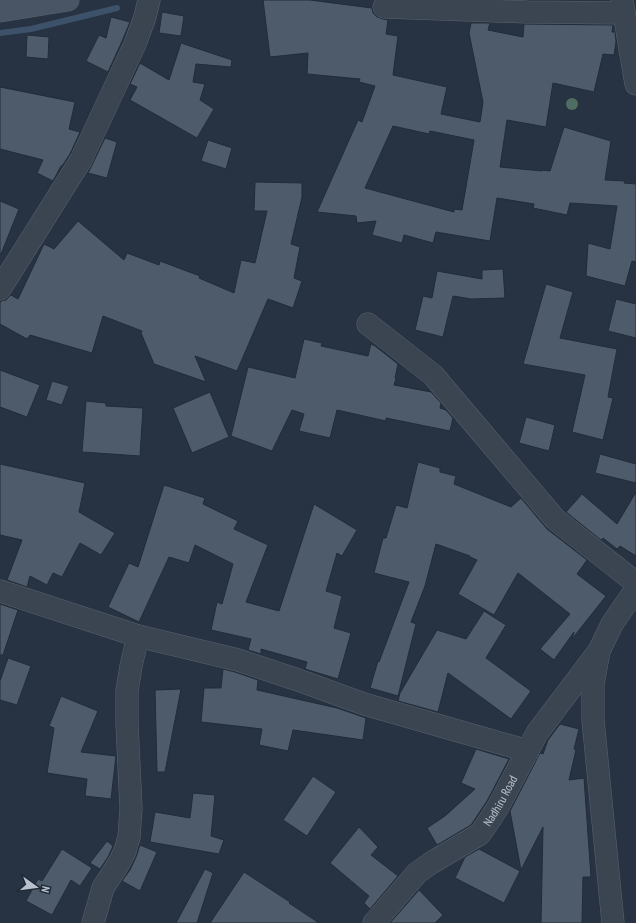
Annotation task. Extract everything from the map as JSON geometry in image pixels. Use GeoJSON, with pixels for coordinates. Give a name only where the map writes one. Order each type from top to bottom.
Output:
{"type":"FeatureCollection","features":[{"type":"Feature","properties":{"kind":"main road"},"geometry":{"type":"LineString","coordinates":[[0,11],[68,0]]}},
{"type":"Feature","properties":{"kind":"street"},"geometry":{"type":"LineString","coordinates":[[0,289],[81,160],[134,44],[145,17],[149,0]]}},
{"type":"Feature","properties":{"kind":"street"},"geometry":{"type":"LineString","coordinates":[[384,7],[527,12],[623,6],[636,84]]}},
{"type":"Feature","properties":{"kind":"street"},"geometry":{"type":"LineString","coordinates":[[368,324],[433,375],[555,519],[636,584]]}},
{"type":"Feature","properties":{"kind":"street"},"geometry":{"type":"LineString","coordinates":[[613,923],[593,720],[593,684],[599,651],[612,624],[636,589]]}},
{"type":"Feature","properties":{"kind":"street"},"geometry":{"type":"LineString","coordinates":[[0,591],[138,636],[238,660],[364,704],[528,751]]}},
{"type":"Feature","properties":{"kind":"street"},"geometry":{"type":"LineString","coordinates":[[93,923],[103,888],[119,863],[125,851],[129,837],[131,808],[127,691],[138,636]]}},
{"type":"Feature","properties":{"kind":"street","name":"Nadhiru Road"},"geometry":{"type":"LineString","coordinates":[[374,923],[417,873],[480,834],[498,807],[537,733],[599,651]]}},
{"type":"Feature","properties":{"kind":"building"},"geometry":{"type":"Polygon","coordinates":[[[263,0],[310,0],[372,8],[373,13],[377,17],[388,20],[386,34],[398,36],[393,75],[447,87],[441,114],[480,122],[483,102],[469,33],[471,23],[490,23],[488,30],[523,37],[524,24],[613,25],[612,32],[615,32],[616,42],[614,55],[603,54],[594,92],[553,83],[546,127],[507,120],[500,167],[550,171],[564,127],[611,141],[605,180],[625,181],[624,183],[636,184],[636,262],[632,261],[625,286],[586,276],[588,243],[610,249],[617,206],[570,203],[567,215],[533,208],[534,204],[497,198],[490,241],[436,232],[433,243],[404,235],[402,243],[372,235],[376,221],[357,223],[356,216],[317,212],[358,120],[362,122],[375,86],[359,82],[360,79],[307,74],[308,53],[270,57],[263,0]],[[393,126],[365,188],[454,212],[454,209],[462,210],[474,140],[430,131],[429,134],[393,126]]]}},
{"type":"Feature","properties":{"kind":"building"},"geometry":{"type":"Polygon","coordinates":[[[162,12],[184,16],[181,36],[159,33],[162,12]]]}},
{"type":"Feature","properties":{"kind":"building"},"geometry":{"type":"Polygon","coordinates":[[[111,17],[130,22],[108,72],[86,61],[99,35],[106,38],[111,17]]]}},
{"type":"Feature","properties":{"kind":"building"},"geometry":{"type":"Polygon","coordinates":[[[27,35],[49,37],[48,59],[26,57],[27,35]]]}},
{"type":"Feature","properties":{"kind":"building"},"geometry":{"type":"Polygon","coordinates":[[[181,43],[232,60],[231,67],[196,64],[193,82],[205,84],[200,100],[214,109],[197,138],[130,100],[137,87],[130,84],[140,63],[169,80],[181,43]]]}},
{"type":"Feature","properties":{"kind":"building"},"geometry":{"type":"Polygon","coordinates":[[[0,87],[75,102],[69,129],[80,132],[70,154],[61,166],[53,181],[37,173],[43,160],[0,149],[0,87]]]}},
{"type":"Feature","properties":{"kind":"building"},"geometry":{"type":"Polygon","coordinates":[[[105,138],[117,142],[107,178],[88,173],[105,138]]]}},
{"type":"Feature","properties":{"kind":"building"},"geometry":{"type":"Polygon","coordinates":[[[208,140],[232,148],[226,169],[201,161],[208,140]]]}},
{"type":"Feature","properties":{"kind":"building"},"geometry":{"type":"Polygon","coordinates":[[[255,182],[302,183],[302,197],[291,244],[300,247],[294,278],[302,281],[293,308],[268,299],[237,371],[195,356],[206,382],[154,364],[141,333],[142,331],[103,316],[92,353],[30,335],[27,339],[0,324],[1,301],[6,300],[11,295],[18,299],[44,244],[54,249],[78,221],[124,260],[127,253],[159,265],[160,261],[200,276],[199,278],[234,293],[241,260],[255,263],[267,211],[254,211],[255,182]]]}},
{"type":"Feature","properties":{"kind":"building"},"geometry":{"type":"Polygon","coordinates":[[[0,201],[19,209],[1,254],[0,254],[0,201]]]}},
{"type":"Feature","properties":{"kind":"building"},"geometry":{"type":"Polygon","coordinates":[[[503,269],[505,298],[471,299],[453,296],[443,337],[415,330],[423,296],[432,298],[437,271],[482,279],[482,270],[503,269]]]}},
{"type":"Feature","properties":{"kind":"building"},"geometry":{"type":"Polygon","coordinates":[[[546,284],[573,292],[560,338],[617,349],[608,397],[613,398],[603,440],[572,432],[585,375],[523,364],[546,284]]]}},
{"type":"Feature","properties":{"kind":"building"},"geometry":{"type":"Polygon","coordinates":[[[616,299],[636,304],[636,338],[608,331],[616,299]]]}},
{"type":"Feature","properties":{"kind":"building"},"geometry":{"type":"Polygon","coordinates":[[[304,339],[322,343],[321,346],[368,356],[371,344],[375,346],[398,364],[394,385],[431,392],[441,403],[440,408],[446,410],[453,418],[450,431],[386,418],[386,421],[337,410],[330,438],[299,431],[304,414],[292,410],[272,451],[231,436],[248,367],[295,378],[304,339]]]}},
{"type":"Feature","properties":{"kind":"building"},"geometry":{"type":"Polygon","coordinates":[[[0,370],[40,385],[27,417],[0,407],[0,370]]]}},
{"type":"Feature","properties":{"kind":"building"},"geometry":{"type":"Polygon","coordinates":[[[52,381],[69,386],[62,405],[46,400],[52,381]]]}},
{"type":"Feature","properties":{"kind":"building"},"geometry":{"type":"Polygon","coordinates":[[[210,392],[229,437],[192,453],[173,408],[210,392]]]}},
{"type":"Feature","properties":{"kind":"building"},"geometry":{"type":"Polygon","coordinates":[[[86,401],[106,403],[106,406],[143,408],[140,456],[82,452],[86,401]]]}},
{"type":"Feature","properties":{"kind":"building"},"geometry":{"type":"Polygon","coordinates":[[[526,417],[555,425],[549,451],[519,443],[526,417]]]}},
{"type":"Feature","properties":{"kind":"building"},"geometry":{"type":"Polygon","coordinates":[[[600,454],[636,464],[636,483],[595,473],[600,454]]]}},
{"type":"Feature","properties":{"kind":"building"},"geometry":{"type":"Polygon","coordinates":[[[418,462],[440,468],[440,472],[456,476],[454,484],[511,507],[521,498],[547,529],[587,560],[577,574],[606,596],[572,639],[574,632],[554,660],[540,649],[570,614],[518,573],[494,615],[458,594],[477,560],[436,544],[425,586],[411,622],[416,624],[398,696],[370,688],[378,661],[379,662],[409,582],[374,573],[383,538],[386,538],[396,505],[407,508],[418,462]]]}},
{"type":"Feature","properties":{"kind":"building"},"geometry":{"type":"Polygon","coordinates":[[[0,464],[85,483],[79,512],[115,533],[101,555],[80,543],[62,577],[53,573],[47,585],[30,576],[27,587],[7,580],[22,540],[0,535],[0,464]]]}},
{"type":"Feature","properties":{"kind":"building"},"geometry":{"type":"Polygon","coordinates":[[[164,485],[205,498],[203,504],[238,521],[234,529],[268,545],[246,602],[279,611],[314,504],[357,530],[342,556],[337,553],[326,591],[342,596],[334,628],[351,633],[338,679],[305,669],[307,662],[261,649],[261,654],[248,650],[251,639],[211,630],[217,602],[222,604],[233,564],[195,545],[189,563],[169,557],[139,622],[108,607],[129,563],[138,567],[164,485]]]}},
{"type":"Feature","properties":{"kind":"building"},"geometry":{"type":"Polygon","coordinates":[[[636,492],[636,556],[620,546],[617,549],[603,538],[601,540],[566,512],[582,494],[617,524],[636,492]]]}},
{"type":"Feature","properties":{"kind":"building"},"geometry":{"type":"Polygon","coordinates":[[[0,604],[18,610],[3,655],[0,655],[0,604]]]}},
{"type":"Feature","properties":{"kind":"building"},"geometry":{"type":"Polygon","coordinates":[[[484,611],[506,625],[486,658],[531,691],[511,719],[448,673],[438,712],[398,701],[400,693],[437,630],[466,639],[484,611]]]}},
{"type":"Feature","properties":{"kind":"building"},"geometry":{"type":"Polygon","coordinates":[[[8,658],[31,666],[17,705],[0,700],[0,681],[8,658]]]}},
{"type":"Feature","properties":{"kind":"building"},"geometry":{"type":"Polygon","coordinates":[[[223,669],[258,680],[257,690],[337,708],[366,718],[363,740],[293,730],[288,751],[259,745],[262,729],[201,722],[204,688],[221,688],[223,669]]]}},
{"type":"Feature","properties":{"kind":"building"},"geometry":{"type":"Polygon","coordinates":[[[181,689],[165,772],[157,772],[155,690],[181,689]]]}},
{"type":"Feature","properties":{"kind":"building"},"geometry":{"type":"Polygon","coordinates":[[[61,696],[98,711],[81,752],[116,756],[111,799],[85,796],[87,779],[47,773],[54,728],[49,726],[61,696]]]}},
{"type":"Feature","properties":{"kind":"building"},"geometry":{"type":"Polygon","coordinates":[[[560,724],[579,729],[569,780],[584,778],[591,877],[583,877],[582,923],[541,923],[543,827],[521,870],[510,811],[540,753],[543,754],[548,740],[560,724]]]}},
{"type":"Feature","properties":{"kind":"building"},"geometry":{"type":"Polygon","coordinates":[[[476,749],[509,759],[487,801],[471,825],[437,845],[427,828],[445,816],[475,789],[461,783],[476,749]]]}},
{"type":"Feature","properties":{"kind":"building"},"geometry":{"type":"Polygon","coordinates":[[[313,776],[336,792],[307,836],[283,820],[313,776]]]}},
{"type":"Feature","properties":{"kind":"building"},"geometry":{"type":"Polygon","coordinates":[[[193,793],[215,795],[211,836],[224,840],[219,854],[150,842],[155,812],[190,818],[193,793]]]}},
{"type":"Feature","properties":{"kind":"building"},"geometry":{"type":"Polygon","coordinates":[[[359,827],[378,847],[371,855],[398,876],[370,909],[364,903],[369,896],[330,863],[359,827]]]}},
{"type":"Feature","properties":{"kind":"building"},"geometry":{"type":"Polygon","coordinates":[[[107,841],[113,846],[100,869],[90,863],[107,841]]]}},
{"type":"Feature","properties":{"kind":"building"},"geometry":{"type":"Polygon","coordinates":[[[140,845],[157,852],[140,891],[122,881],[130,870],[140,845]]]}},
{"type":"Feature","properties":{"kind":"building"},"geometry":{"type":"Polygon","coordinates":[[[62,849],[92,868],[80,886],[71,880],[52,915],[26,901],[38,879],[42,881],[62,849]]]}},
{"type":"Feature","properties":{"kind":"building"},"geometry":{"type":"Polygon","coordinates":[[[479,849],[520,871],[504,903],[455,878],[465,857],[479,849]]]}},
{"type":"Feature","properties":{"kind":"building"},"geometry":{"type":"Polygon","coordinates":[[[205,869],[213,873],[197,923],[176,923],[205,869]]]}},
{"type":"Feature","properties":{"kind":"building"},"geometry":{"type":"Polygon","coordinates":[[[244,872],[290,902],[289,903],[319,923],[210,923],[244,872]]]}},
{"type":"Feature","properties":{"kind":"building"},"geometry":{"type":"Polygon","coordinates":[[[419,890],[443,915],[435,923],[390,923],[419,890]]]}},
{"type":"Feature","properties":{"kind":"waterway"},"geometry":{"type":"LineString","coordinates":[[0,33],[31,29],[117,8]]}}]}
